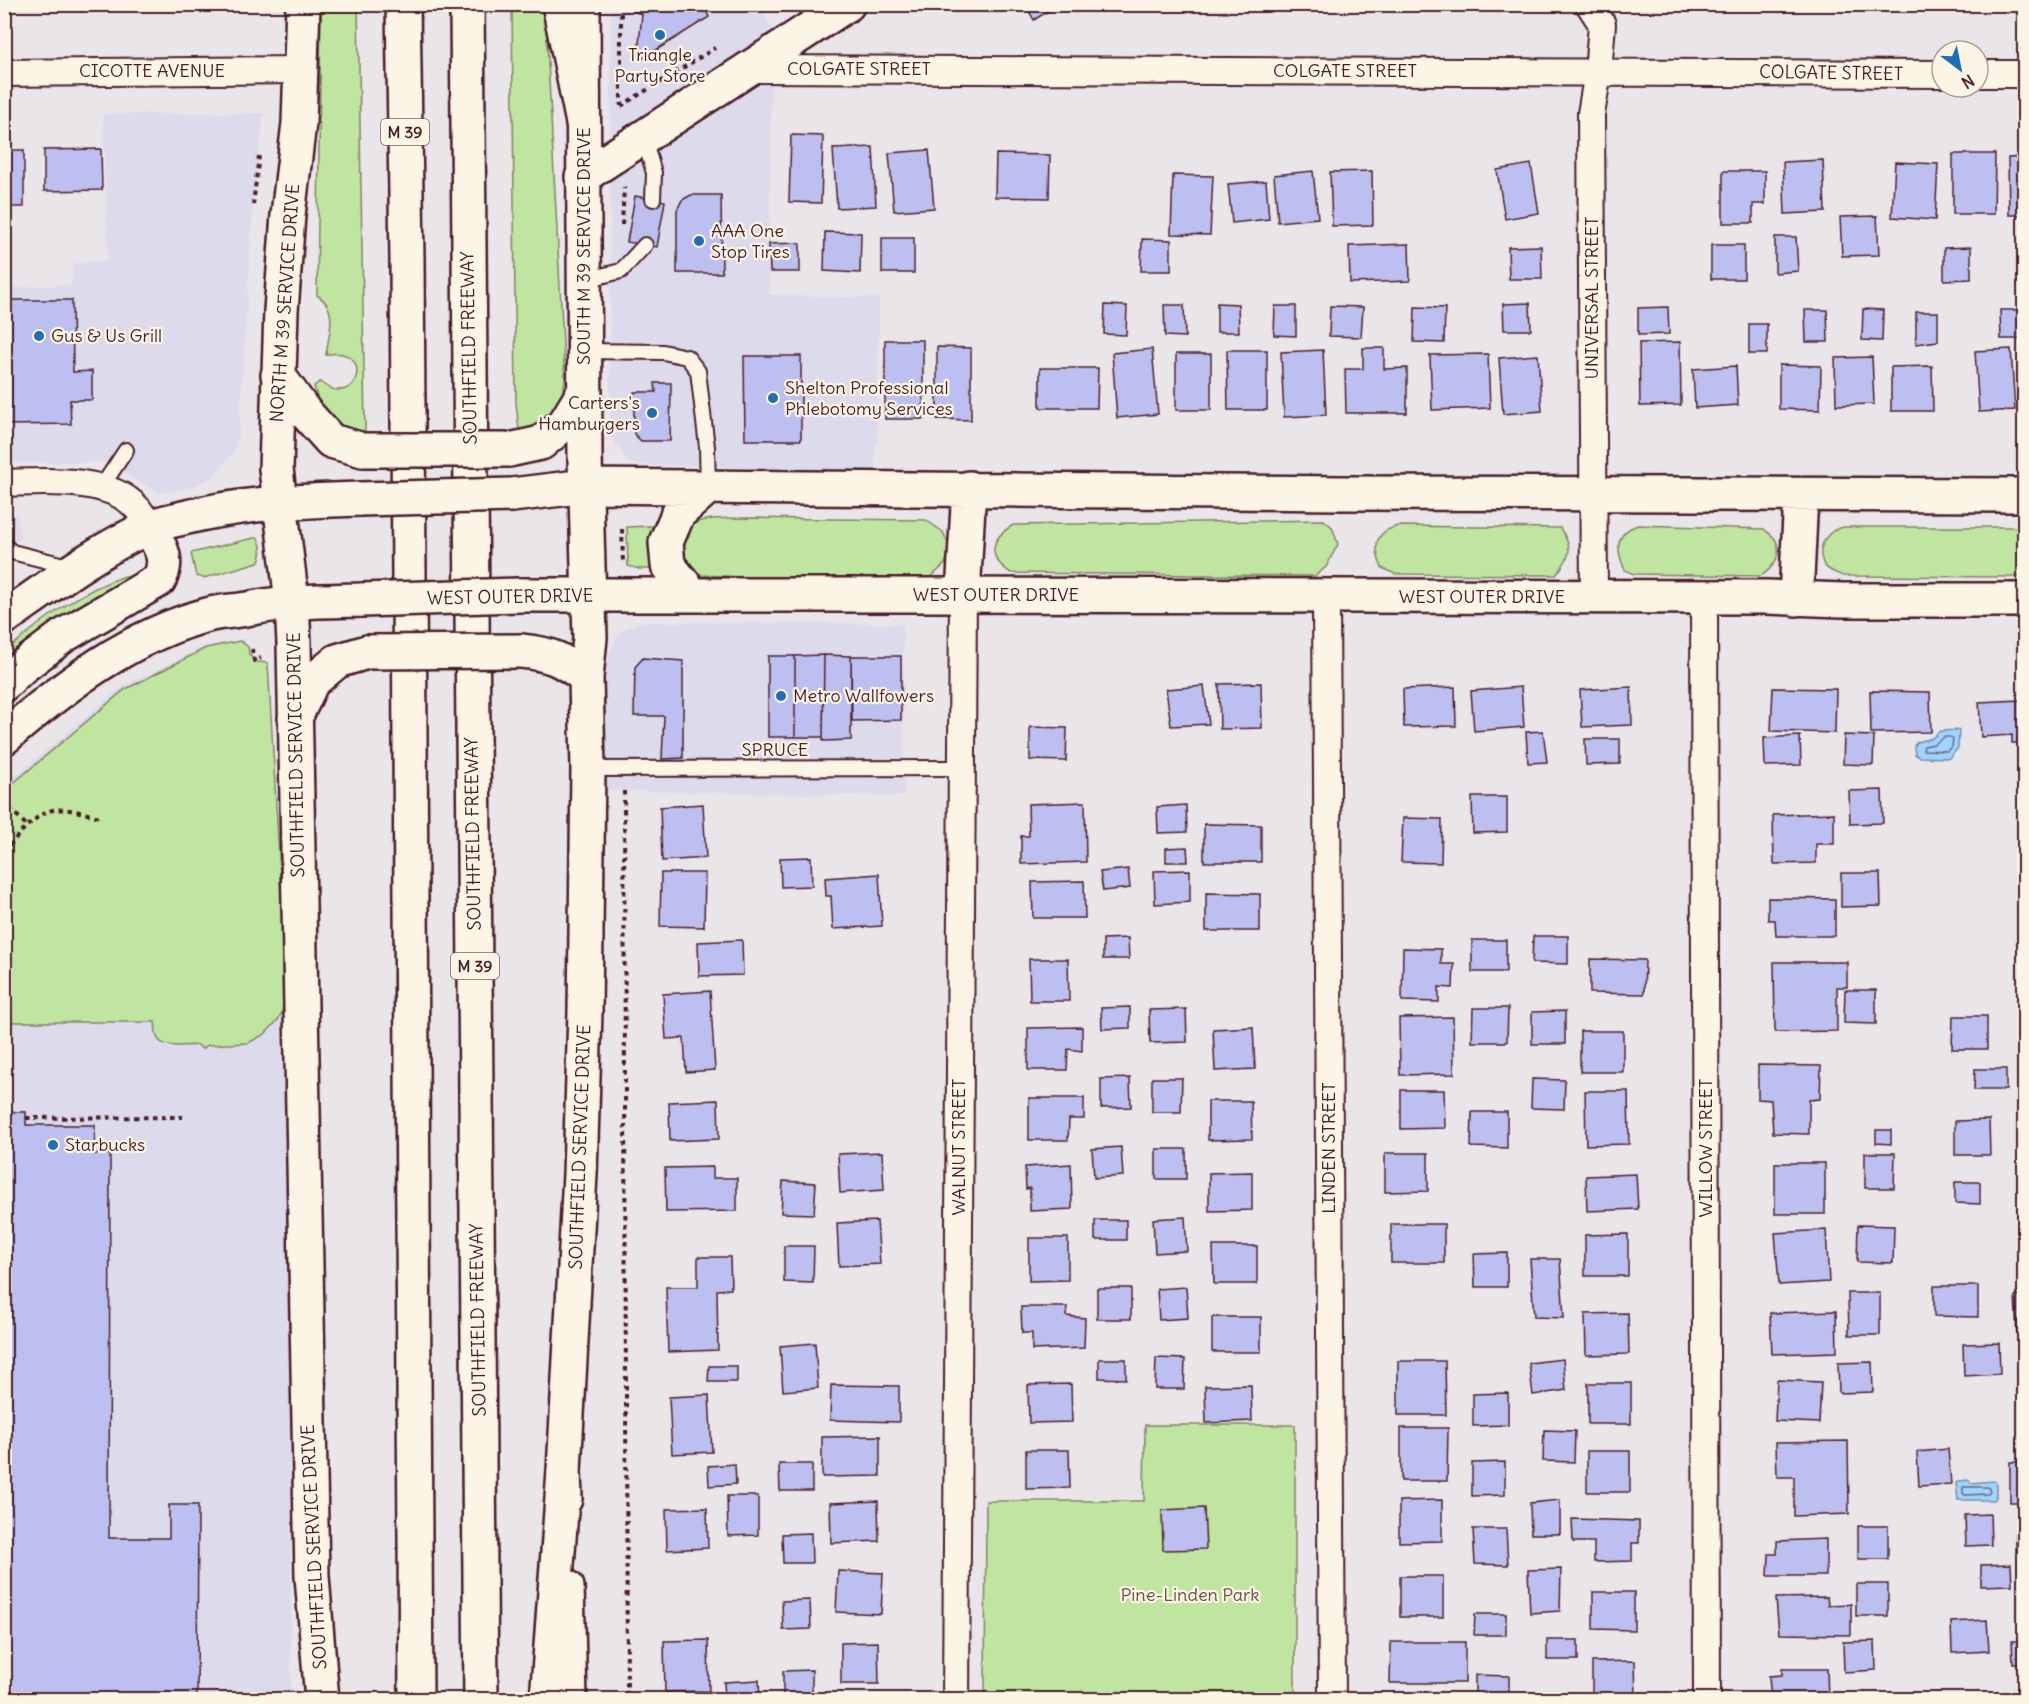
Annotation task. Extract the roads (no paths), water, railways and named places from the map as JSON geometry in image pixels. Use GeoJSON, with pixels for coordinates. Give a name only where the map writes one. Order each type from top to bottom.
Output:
{"type":"FeatureCollection","features":[{"type":"Feature","properties":{"kind":"main road","name":"NORTH M 39 SERVICE DRIVE"},"geometry":{"type":"LineString","coordinates":[[292,602],[276,469],[278,375],[288,215],[299,123],[303,4]]}},
{"type":"Feature","properties":{"kind":"main road","name":"M 39"},"geometry":{"type":"LineString","coordinates":[[403,4],[407,259],[416,1700]]}},
{"type":"Feature","properties":{"kind":"main road","name":"SOUTHFIELD FREEWAY"},"geometry":{"type":"LineString","coordinates":[[467,4],[481,1700]]}},
{"type":"Feature","properties":{"kind":"main road"},"geometry":{"type":"LineString","coordinates":[[559,4],[583,123]]}},
{"type":"Feature","properties":{"kind":"main road","name":"SOUTH M 39 SERVICE DRIVE"},"geometry":{"type":"LineString","coordinates":[[583,4],[582,177],[589,595]]}},
{"type":"Feature","properties":{"kind":"main road"},"geometry":{"type":"LineString","coordinates":[[582,177],[848,4]]}},
{"type":"Feature","properties":{"kind":"main road"},"geometry":{"type":"LineString","coordinates":[[278,375],[304,411],[331,441],[363,450],[509,450],[541,443],[565,423],[585,390]]}},
{"type":"Feature","properties":{"kind":"main road"},"geometry":{"type":"LineString","coordinates":[[4,618],[103,551],[149,526],[196,514],[280,502],[512,495],[586,486],[2025,495]]}},
{"type":"Feature","properties":{"kind":"main road"},"geometry":{"type":"LineString","coordinates":[[693,595],[668,565],[666,542],[678,514],[708,486]]}},
{"type":"Feature","properties":{"kind":"main road"},"geometry":{"type":"LineString","coordinates":[[963,595],[969,488]]}},
{"type":"Feature","properties":{"kind":"main road"},"geometry":{"type":"LineString","coordinates":[[1796,599],[1801,495]]}},
{"type":"Feature","properties":{"kind":"main road"},"geometry":{"type":"LineString","coordinates":[[4,684],[22,667],[63,636],[159,580],[165,568],[163,554],[149,526]]}},
{"type":"Feature","properties":{"kind":"main road","name":"WEST OUTER DRIVE"},"geometry":{"type":"LineString","coordinates":[[4,738],[95,667],[154,634],[212,614],[292,602],[519,595],[1704,597],[2025,600]]}},
{"type":"Feature","properties":{"kind":"main road","name":"SOUTHFIELD SERVICE DRIVE"},"geometry":{"type":"LineString","coordinates":[[570,1700],[564,1471],[580,1174],[585,1012],[588,769],[586,677],[590,638],[589,595]]}},
{"type":"Feature","properties":{"kind":"main road","name":"SOUTHFIELD SERVICE DRIVE"},"geometry":{"type":"LineString","coordinates":[[292,602],[312,1576],[322,1700]]}},
{"type":"Feature","properties":{"kind":"main road"},"geometry":{"type":"LineString","coordinates":[[295,720],[312,682],[337,661],[367,652],[521,651],[547,654],[586,677]]}},
{"type":"Feature","properties":{"kind":"main road"},"geometry":{"type":"LineString","coordinates":[[547,1700],[564,1471]]}},
{"type":"Feature","properties":{"kind":"street","name":"UNIVERSAL STREET"},"geometry":{"type":"LineString","coordinates":[[1589,4],[1602,24],[1598,72],[1591,114],[1594,597]]}},
{"type":"Feature","properties":{"kind":"street","name":"COLGATE STREET"},"geometry":{"type":"LineString","coordinates":[[749,69],[1930,74]]}},
{"type":"Feature","properties":{"kind":"street","name":"CICOTTE AVENUE"},"geometry":{"type":"LineString","coordinates":[[4,73],[300,70]]}},
{"type":"Feature","properties":{"kind":"street"},"geometry":{"type":"LineString","coordinates":[[1990,74],[2025,74]]}},
{"type":"Feature","properties":{"kind":"street"},"geometry":{"type":"LineString","coordinates":[[4,483],[92,484],[136,506],[149,526]]}},
{"type":"Feature","properties":{"kind":"street","name":"WALNUT STREET"},"geometry":{"type":"LineString","coordinates":[[956,1700],[963,595]]}},
{"type":"Feature","properties":{"kind":"street","name":"LINDEN STREET"},"geometry":{"type":"LineString","coordinates":[[1326,597],[1332,1700]]}},
{"type":"Feature","properties":{"kind":"street","name":"WILLOW STREET"},"geometry":{"type":"LineString","coordinates":[[1704,597],[1707,1700]]}},
{"type":"Feature","properties":{"kind":"lane"},"geometry":{"type":"LineString","coordinates":[[644,138],[654,173],[653,199]]}},
{"type":"Feature","properties":{"kind":"lane"},"geometry":{"type":"LineString","coordinates":[[585,280],[621,271],[645,245]]}},
{"type":"Feature","properties":{"kind":"lane"},"geometry":{"type":"LineString","coordinates":[[585,351],[663,352],[687,357],[698,371],[707,447],[708,486]]}},
{"type":"Feature","properties":{"kind":"lane"},"geometry":{"type":"LineString","coordinates":[[101,488],[126,450]]}},
{"type":"Feature","properties":{"kind":"lane"},"geometry":{"type":"LineString","coordinates":[[4,545],[12,552],[77,568]]}},
{"type":"Feature","properties":{"kind":"lane","name":"SPRUCE"},"geometry":{"type":"LineString","coordinates":[[588,769],[962,768]]}},
{"type":"Feature","properties":{"kind":"water"},"geometry":{"type":"Polygon","coordinates":[[[1959,730],[1958,748],[1949,758],[1919,757],[1915,754],[1914,746],[1917,742],[1932,738],[1940,731],[1959,730]]]}},
{"type":"Feature","properties":{"kind":"water"},"geometry":{"type":"Polygon","coordinates":[[[1969,1480],[1971,1483],[1994,1481],[1996,1498],[1994,1500],[1958,1500],[1956,1483],[1969,1480]]]}},
{"type":"Feature","properties":{"kind":"place","name":"Triangle Party Store"},"geometry":{"type":"Point","coordinates":[660,35]}},
{"type":"Feature","properties":{"kind":"place","name":"AAA One Stop Tires"},"geometry":{"type":"Point","coordinates":[699,241]}},
{"type":"Feature","properties":{"kind":"place","name":"Gus & Us Grill"},"geometry":{"type":"Point","coordinates":[39,336]}},
{"type":"Feature","properties":{"kind":"place","name":"Shelton Professional Phlebotomy Services"},"geometry":{"type":"Point","coordinates":[773,398]}},
{"type":"Feature","properties":{"kind":"place","name":"Carters's Hamburgers"},"geometry":{"type":"Point","coordinates":[652,413]}},
{"type":"Feature","properties":{"kind":"place","name":"Metro Wallfowers"},"geometry":{"type":"Point","coordinates":[781,696]}},
{"type":"Feature","properties":{"kind":"place","name":"Starbucks"},"geometry":{"type":"Point","coordinates":[53,1145]}},
{"type":"Feature","properties":{"kind":"park label","name":"Pine-Linden Park"},"geometry":{"type":"Point","coordinates":[1190,1595]}}]}
